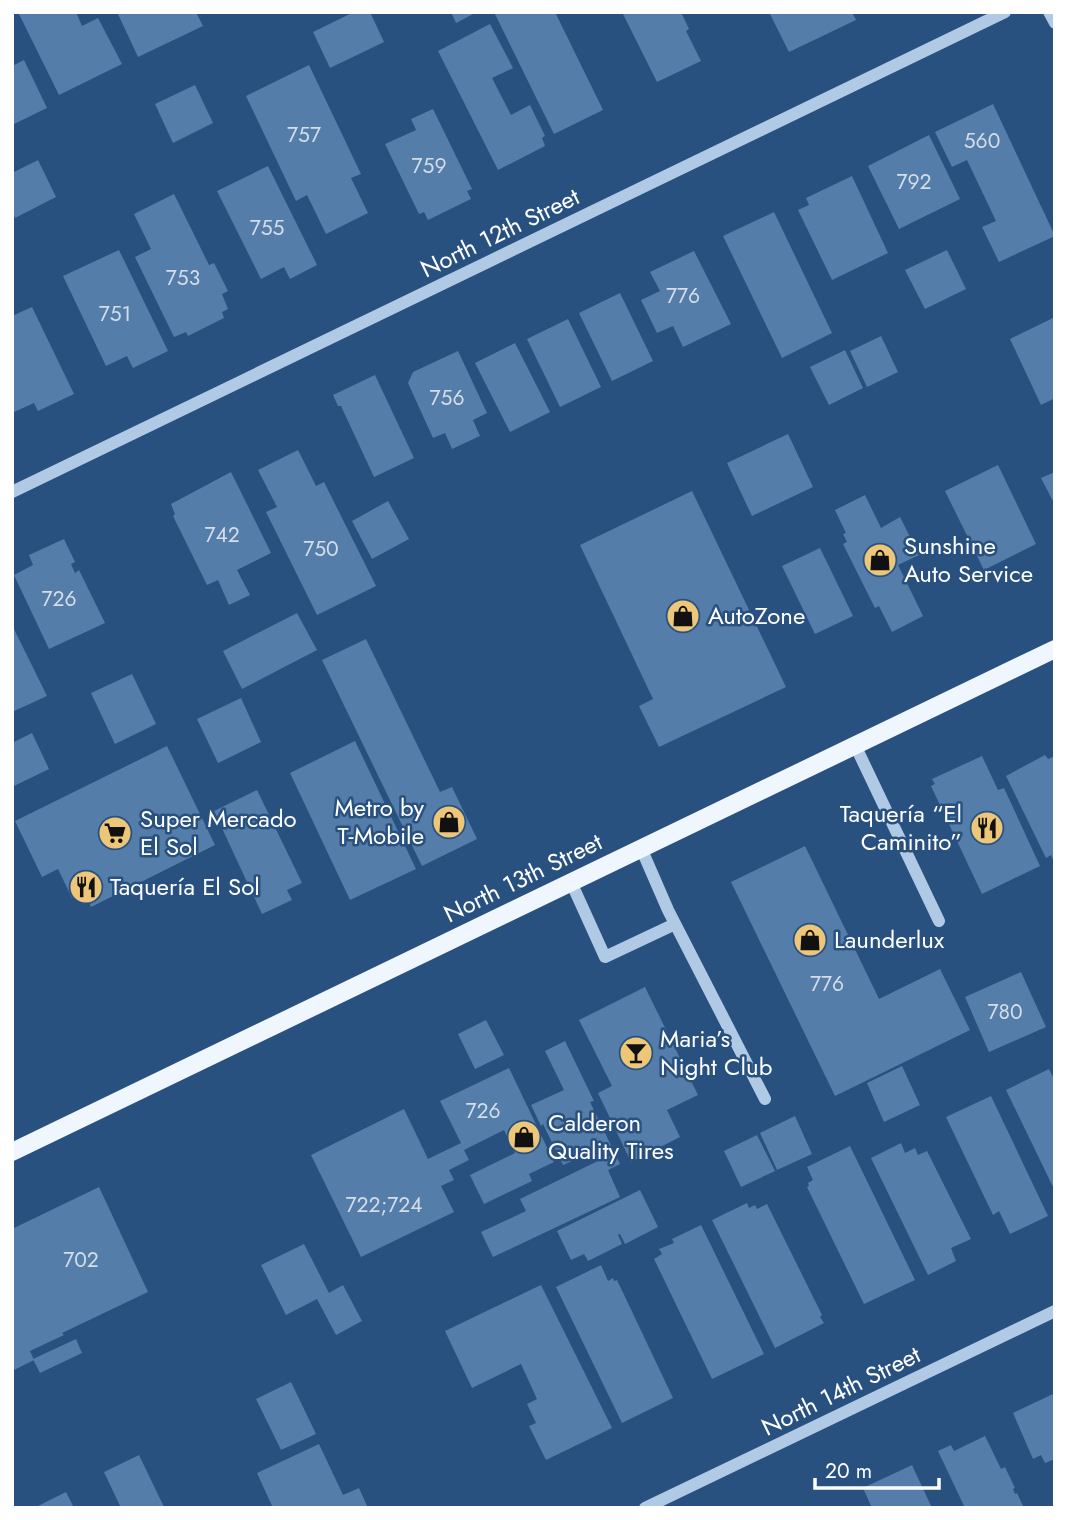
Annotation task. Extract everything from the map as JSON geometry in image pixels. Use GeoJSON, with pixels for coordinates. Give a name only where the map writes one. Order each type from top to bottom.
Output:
{"type":"FeatureCollection","features":[{"type":"Feature","properties":{"kind":"main road","name":"North 13th Street"},"geometry":{"type":"LineString","coordinates":[[12,1152],[1055,649]]}},
{"type":"Feature","properties":{"kind":"street","name":"North 12th Street"},"geometry":{"type":"LineString","coordinates":[[12,492],[1005,12]]}},
{"type":"Feature","properties":{"kind":"street"},"geometry":{"type":"LineString","coordinates":[[1049,12],[1055,23]]}},
{"type":"Feature","properties":{"kind":"street"},"geometry":{"type":"LineString","coordinates":[[856,745],[939,921]]}},
{"type":"Feature","properties":{"kind":"street"},"geometry":{"type":"LineString","coordinates":[[641,848],[675,923],[765,1099]]}},
{"type":"Feature","properties":{"kind":"street"},"geometry":{"type":"LineString","coordinates":[[571,883],[605,957],[675,923]]}},
{"type":"Feature","properties":{"kind":"street","name":"North 14th Street"},"geometry":{"type":"LineString","coordinates":[[645,1508],[1055,1311]]}},
{"type":"Feature","properties":{"kind":"building"},"geometry":{"type":"Polygon","coordinates":[[[18,12],[76,12],[82,26],[98,18],[122,64],[59,95],[18,12]]]}},
{"type":"Feature","properties":{"kind":"building"},"geometry":{"type":"Polygon","coordinates":[[[117,12],[196,12],[203,26],[138,57],[117,12]]]}},
{"type":"Feature","properties":{"kind":"building"},"geometry":{"type":"Polygon","coordinates":[[[354,12],[370,12],[384,42],[330,68],[313,32],[354,12]]]}},
{"type":"Feature","properties":{"kind":"building"},"geometry":{"type":"Polygon","coordinates":[[[451,12],[477,12],[456,23],[451,12]]]}},
{"type":"Feature","properties":{"kind":"building"},"geometry":{"type":"Polygon","coordinates":[[[494,12],[555,12],[603,110],[554,134],[494,12]]]}},
{"type":"Feature","properties":{"kind":"building"},"geometry":{"type":"Polygon","coordinates":[[[622,12],[681,12],[689,29],[686,31],[701,61],[657,82],[622,12]]]}},
{"type":"Feature","properties":{"kind":"building"},"geometry":{"type":"Polygon","coordinates":[[[769,12],[852,12],[856,20],[789,52],[769,12]]]}},
{"type":"Feature","properties":{"kind":"building"},"geometry":{"type":"Polygon","coordinates":[[[490,24],[513,68],[492,78],[511,115],[530,105],[545,136],[542,138],[545,146],[498,170],[438,51],[490,24]]]}},
{"type":"Feature","properties":{"kind":"building"},"geometry":{"type":"Polygon","coordinates":[[[24,60],[47,108],[12,125],[12,66],[24,60]]]}},
{"type":"Feature","properties":{"kind":"building"},"geometry":{"type":"Polygon","coordinates":[[[309,65],[361,174],[351,178],[368,213],[326,234],[307,195],[296,201],[246,96],[309,65]]]}},
{"type":"Feature","properties":{"kind":"building"},"geometry":{"type":"Polygon","coordinates":[[[195,85],[213,123],[173,143],[155,104],[195,85]]]}},
{"type":"Feature","properties":{"kind":"building"},"geometry":{"type":"Polygon","coordinates":[[[993,104],[1055,236],[999,262],[982,227],[996,221],[967,160],[952,167],[935,132],[993,104]]]}},
{"type":"Feature","properties":{"kind":"building"},"geometry":{"type":"Polygon","coordinates":[[[433,109],[472,189],[467,191],[471,199],[428,220],[424,212],[419,214],[385,144],[416,130],[411,119],[433,109]]]}},
{"type":"Feature","properties":{"kind":"building"},"geometry":{"type":"Polygon","coordinates":[[[929,135],[960,199],[899,229],[868,166],[929,135]]]}},
{"type":"Feature","properties":{"kind":"building"},"geometry":{"type":"Polygon","coordinates":[[[38,160],[56,197],[15,218],[12,211],[12,173],[38,160]]]}},
{"type":"Feature","properties":{"kind":"building"},"geometry":{"type":"Polygon","coordinates":[[[268,166],[317,265],[290,279],[284,267],[261,279],[217,191],[268,166]]]}},
{"type":"Feature","properties":{"kind":"building"},"geometry":{"type":"Polygon","coordinates":[[[852,176],[888,253],[832,280],[798,210],[809,205],[806,198],[852,176]]]}},
{"type":"Feature","properties":{"kind":"building"},"geometry":{"type":"Polygon","coordinates":[[[174,194],[209,265],[214,263],[228,291],[222,294],[228,309],[222,312],[224,318],[188,336],[186,332],[174,337],[135,257],[151,249],[134,214],[174,194]]]}},
{"type":"Feature","properties":{"kind":"building"},"geometry":{"type":"Polygon","coordinates":[[[774,212],[832,333],[782,358],[723,236],[774,212]]]}},
{"type":"Feature","properties":{"kind":"building"},"geometry":{"type":"Polygon","coordinates":[[[119,250],[168,351],[133,368],[127,356],[106,366],[63,276],[119,250]]]}},
{"type":"Feature","properties":{"kind":"building"},"geometry":{"type":"Polygon","coordinates":[[[947,250],[966,289],[925,309],[905,270],[947,250]]]}},
{"type":"Feature","properties":{"kind":"building"},"geometry":{"type":"Polygon","coordinates":[[[694,251],[731,324],[683,347],[673,326],[657,333],[641,300],[660,291],[650,272],[694,251]]]}},
{"type":"Feature","properties":{"kind":"building"},"geometry":{"type":"Polygon","coordinates":[[[620,293],[653,361],[612,381],[579,313],[620,293]]]}},
{"type":"Feature","properties":{"kind":"building"},"geometry":{"type":"Polygon","coordinates":[[[32,307],[74,394],[38,411],[34,403],[12,413],[12,316],[32,307]]]}},
{"type":"Feature","properties":{"kind":"building"},"geometry":{"type":"Polygon","coordinates":[[[1055,317],[1055,398],[1041,405],[1010,339],[1055,317]]]}},
{"type":"Feature","properties":{"kind":"building"},"geometry":{"type":"Polygon","coordinates":[[[568,319],[601,387],[560,407],[527,339],[568,319]]]}},
{"type":"Feature","properties":{"kind":"building"},"geometry":{"type":"Polygon","coordinates":[[[881,336],[898,372],[867,387],[850,351],[881,336]]]}},
{"type":"Feature","properties":{"kind":"building"},"geometry":{"type":"Polygon","coordinates":[[[515,343],[550,412],[510,432],[475,363],[515,343]]]}},
{"type":"Feature","properties":{"kind":"building"},"geometry":{"type":"Polygon","coordinates":[[[845,350],[863,388],[829,405],[810,367],[845,350]]]}},
{"type":"Feature","properties":{"kind":"building"},"geometry":{"type":"Polygon","coordinates":[[[458,351],[487,413],[473,420],[480,436],[452,449],[445,433],[433,438],[408,383],[413,372],[458,351]]]}},
{"type":"Feature","properties":{"kind":"building"},"geometry":{"type":"Polygon","coordinates":[[[375,375],[414,458],[374,477],[341,406],[338,406],[333,395],[375,375]]]}},
{"type":"Feature","properties":{"kind":"building"},"geometry":{"type":"Polygon","coordinates":[[[788,434],[813,487],[752,516],[727,463],[788,434]]]}},
{"type":"Feature","properties":{"kind":"building"},"geometry":{"type":"Polygon","coordinates":[[[298,450],[316,486],[324,482],[376,586],[317,615],[266,512],[277,507],[258,470],[298,450]]]}},
{"type":"Feature","properties":{"kind":"building"},"geometry":{"type":"Polygon","coordinates":[[[998,465],[1036,544],[984,570],[945,491],[998,465]]]}},
{"type":"Feature","properties":{"kind":"building"},"geometry":{"type":"Polygon","coordinates":[[[231,472],[271,553],[237,570],[250,595],[229,605],[218,580],[207,585],[173,516],[175,514],[171,504],[231,472]]]}},
{"type":"Feature","properties":{"kind":"building"},"geometry":{"type":"Polygon","coordinates":[[[1055,472],[1055,505],[1041,478],[1055,472]]]}},
{"type":"Feature","properties":{"kind":"building","name":"AutoZone"},"geometry":{"type":"Polygon","coordinates":[[[692,491],[786,687],[659,747],[639,706],[653,699],[580,545],[692,491]]]}},
{"type":"Feature","properties":{"kind":"building","name":"Sunshine Auto Service"},"geometry":{"type":"Polygon","coordinates":[[[865,495],[881,528],[900,517],[919,555],[898,565],[923,616],[892,632],[879,606],[875,608],[843,544],[847,542],[843,534],[846,533],[835,510],[865,495]]]}},
{"type":"Feature","properties":{"kind":"building"},"geometry":{"type":"Polygon","coordinates":[[[388,501],[409,539],[372,559],[352,521],[388,501]]]}},
{"type":"Feature","properties":{"kind":"building"},"geometry":{"type":"Polygon","coordinates":[[[64,539],[75,562],[71,564],[75,573],[79,570],[105,623],[49,649],[14,575],[33,565],[29,555],[64,539]]]}},
{"type":"Feature","properties":{"kind":"building"},"geometry":{"type":"Polygon","coordinates":[[[820,548],[853,616],[815,634],[782,566],[820,548]]]}},
{"type":"Feature","properties":{"kind":"building"},"geometry":{"type":"Polygon","coordinates":[[[297,613],[317,650],[242,689],[223,651],[297,613]]]}},
{"type":"Feature","properties":{"kind":"building"},"geometry":{"type":"Polygon","coordinates":[[[12,625],[47,696],[12,712],[12,625]]]}},
{"type":"Feature","properties":{"kind":"building"},"geometry":{"type":"Polygon","coordinates":[[[366,639],[440,792],[452,787],[477,839],[422,866],[322,660],[366,639]]]}},
{"type":"Feature","properties":{"kind":"building"},"geometry":{"type":"Polygon","coordinates":[[[132,674],[156,724],[115,744],[91,693],[132,674]]]}},
{"type":"Feature","properties":{"kind":"building"},"geometry":{"type":"Polygon","coordinates":[[[241,698],[261,742],[218,763],[197,719],[241,698]]]}},
{"type":"Feature","properties":{"kind":"building"},"geometry":{"type":"Polygon","coordinates":[[[32,733],[49,769],[12,787],[12,743],[32,733]]]}},
{"type":"Feature","properties":{"kind":"building"},"geometry":{"type":"Polygon","coordinates":[[[355,741],[416,869],[350,900],[290,773],[355,741]]]}},
{"type":"Feature","properties":{"kind":"building","name":"Super Mercado El Sol"},"geometry":{"type":"Polygon","coordinates":[[[167,746],[215,845],[91,907],[84,892],[72,898],[58,869],[42,877],[15,821],[167,746]]]}},
{"type":"Feature","properties":{"kind":"building"},"geometry":{"type":"Polygon","coordinates":[[[1045,755],[1048,759],[1055,756],[1055,864],[1051,855],[1046,858],[1006,776],[1045,755]]]}},
{"type":"Feature","properties":{"kind":"building","name":"Taquería “El Caminito”"},"geometry":{"type":"Polygon","coordinates":[[[982,756],[998,790],[1004,788],[1040,866],[982,894],[931,786],[935,784],[932,779],[982,756]]]}},
{"type":"Feature","properties":{"kind":"building"},"geometry":{"type":"Polygon","coordinates":[[[257,790],[302,883],[287,890],[292,900],[262,914],[214,811],[257,790]]]}},
{"type":"Feature","properties":{"kind":"building"},"geometry":{"type":"Polygon","coordinates":[[[805,846],[879,999],[940,969],[970,1030],[835,1096],[731,882],[805,846]]]}},
{"type":"Feature","properties":{"kind":"building"},"geometry":{"type":"Polygon","coordinates":[[[1021,972],[1046,1027],[989,1052],[965,997],[1021,972]]]}},
{"type":"Feature","properties":{"kind":"building","name":"Maria’s Night Club"},"geometry":{"type":"Polygon","coordinates":[[[645,987],[698,1095],[667,1110],[680,1137],[631,1162],[598,1093],[612,1086],[579,1020],[645,987]]]}},
{"type":"Feature","properties":{"kind":"building"},"geometry":{"type":"Polygon","coordinates":[[[486,1020],[504,1055],[475,1069],[458,1034],[486,1020]]]}},
{"type":"Feature","properties":{"kind":"building"},"geometry":{"type":"Polygon","coordinates":[[[565,1041],[620,1164],[608,1170],[620,1197],[493,1257],[481,1232],[526,1211],[520,1199],[600,1160],[595,1150],[563,1165],[531,1105],[564,1090],[545,1051],[565,1041]]]}},
{"type":"Feature","properties":{"kind":"building"},"geometry":{"type":"Polygon","coordinates":[[[902,1066],[920,1105],[884,1122],[867,1083],[902,1066]]]}},
{"type":"Feature","properties":{"kind":"building"},"geometry":{"type":"Polygon","coordinates":[[[509,1068],[554,1162],[529,1174],[532,1181],[484,1204],[470,1175],[515,1153],[504,1130],[464,1150],[469,1160],[449,1170],[454,1180],[441,1186],[454,1212],[361,1257],[311,1155],[404,1109],[428,1159],[461,1143],[440,1101],[509,1068]]]}},
{"type":"Feature","properties":{"kind":"building"},"geometry":{"type":"Polygon","coordinates":[[[1049,1069],[1055,1081],[1055,1191],[1006,1090],[1049,1069]]]}},
{"type":"Feature","properties":{"kind":"building"},"geometry":{"type":"Polygon","coordinates":[[[991,1096],[1048,1216],[1010,1234],[999,1211],[993,1215],[946,1117],[991,1096]]]}},
{"type":"Feature","properties":{"kind":"building"},"geometry":{"type":"Polygon","coordinates":[[[795,1116],[812,1154],[777,1170],[760,1133],[795,1116]]]}},
{"type":"Feature","properties":{"kind":"building"},"geometry":{"type":"Polygon","coordinates":[[[757,1135],[775,1171],[741,1187],[724,1151],[757,1135]]]}},
{"type":"Feature","properties":{"kind":"building"},"geometry":{"type":"Polygon","coordinates":[[[901,1143],[905,1153],[915,1148],[918,1155],[927,1151],[971,1239],[951,1248],[956,1261],[928,1275],[871,1158],[901,1143]]]}},
{"type":"Feature","properties":{"kind":"building"},"geometry":{"type":"Polygon","coordinates":[[[850,1146],[915,1280],[864,1304],[807,1187],[813,1180],[807,1167],[850,1146]]]}},
{"type":"Feature","properties":{"kind":"building"},"geometry":{"type":"Polygon","coordinates":[[[99,1187],[148,1292],[30,1351],[34,1360],[12,1371],[12,1229],[99,1187]]]}},
{"type":"Feature","properties":{"kind":"building"},"geometry":{"type":"Polygon","coordinates":[[[640,1190],[658,1227],[625,1244],[620,1234],[618,1235],[622,1244],[588,1261],[584,1254],[571,1260],[557,1231],[640,1190]]]}},
{"type":"Feature","properties":{"kind":"building"},"geometry":{"type":"Polygon","coordinates":[[[747,1203],[749,1208],[755,1205],[757,1209],[767,1204],[824,1323],[775,1348],[712,1220],[747,1203]]]}},
{"type":"Feature","properties":{"kind":"building"},"geometry":{"type":"Polygon","coordinates":[[[701,1225],[764,1354],[712,1379],[654,1259],[662,1254],[659,1249],[674,1243],[672,1239],[701,1225]]]}},
{"type":"Feature","properties":{"kind":"building"},"geometry":{"type":"Polygon","coordinates":[[[304,1244],[329,1293],[343,1285],[362,1321],[336,1335],[317,1299],[286,1315],[261,1265],[304,1244]]]}},
{"type":"Feature","properties":{"kind":"building"},"geometry":{"type":"Polygon","coordinates":[[[601,1265],[608,1281],[613,1278],[614,1281],[617,1280],[673,1398],[622,1423],[556,1287],[601,1265]]]}},
{"type":"Feature","properties":{"kind":"building"},"geometry":{"type":"Polygon","coordinates":[[[541,1285],[612,1428],[546,1460],[529,1426],[536,1423],[527,1404],[537,1399],[521,1364],[472,1388],[445,1331],[541,1285]]]}},
{"type":"Feature","properties":{"kind":"building"},"geometry":{"type":"Polygon","coordinates":[[[76,1339],[82,1353],[40,1373],[33,1359],[76,1339]]]}},
{"type":"Feature","properties":{"kind":"building"},"geometry":{"type":"Polygon","coordinates":[[[291,1382],[316,1434],[281,1450],[256,1399],[291,1382]]]}},
{"type":"Feature","properties":{"kind":"building"},"geometry":{"type":"Polygon","coordinates":[[[1055,1393],[1055,1459],[1045,1463],[1041,1455],[1033,1459],[1013,1413],[1055,1393]]]}},
{"type":"Feature","properties":{"kind":"building"},"geometry":{"type":"Polygon","coordinates":[[[985,1436],[1001,1469],[1005,1467],[1015,1494],[1017,1493],[1024,1508],[965,1508],[938,1451],[951,1445],[954,1451],[985,1436]]]}},
{"type":"Feature","properties":{"kind":"building"},"geometry":{"type":"Polygon","coordinates":[[[319,1444],[343,1495],[359,1488],[368,1508],[273,1508],[257,1473],[319,1444]]]}},
{"type":"Feature","properties":{"kind":"building"},"geometry":{"type":"Polygon","coordinates":[[[139,1455],[164,1507],[162,1508],[121,1508],[104,1472],[139,1455]]]}},
{"type":"Feature","properties":{"kind":"building"},"geometry":{"type":"Polygon","coordinates":[[[912,1465],[932,1508],[872,1508],[863,1488],[912,1465]]]}},
{"type":"Feature","properties":{"kind":"building"},"geometry":{"type":"Polygon","coordinates":[[[66,1492],[74,1508],[34,1508],[66,1492]]]}},
{"type":"Feature","properties":{"kind":"place","name":"Sunshine Auto Service"},"geometry":{"type":"Point","coordinates":[880,560]}},
{"type":"Feature","properties":{"kind":"place","name":"AutoZone"},"geometry":{"type":"Point","coordinates":[683,616]}},
{"type":"Feature","properties":{"kind":"place","name":"Metro by T-Mobile"},"geometry":{"type":"Point","coordinates":[449,822]}},
{"type":"Feature","properties":{"kind":"place","name":"Taquería “El Caminito”"},"geometry":{"type":"Point","coordinates":[987,828]}},
{"type":"Feature","properties":{"kind":"place","name":"Super Mercado El Sol"},"geometry":{"type":"Point","coordinates":[115,833]}},
{"type":"Feature","properties":{"kind":"place","name":"Taquería El Sol"},"geometry":{"type":"Point","coordinates":[86,887]}},
{"type":"Feature","properties":{"kind":"place","name":"Launderlux"},"geometry":{"type":"Point","coordinates":[810,940]}},
{"type":"Feature","properties":{"kind":"place","name":"Maria’s Night Club"},"geometry":{"type":"Point","coordinates":[636,1053]}},
{"type":"Feature","properties":{"kind":"place","name":"Calderon Quality Tires"},"geometry":{"type":"Point","coordinates":[524,1137]}}]}
